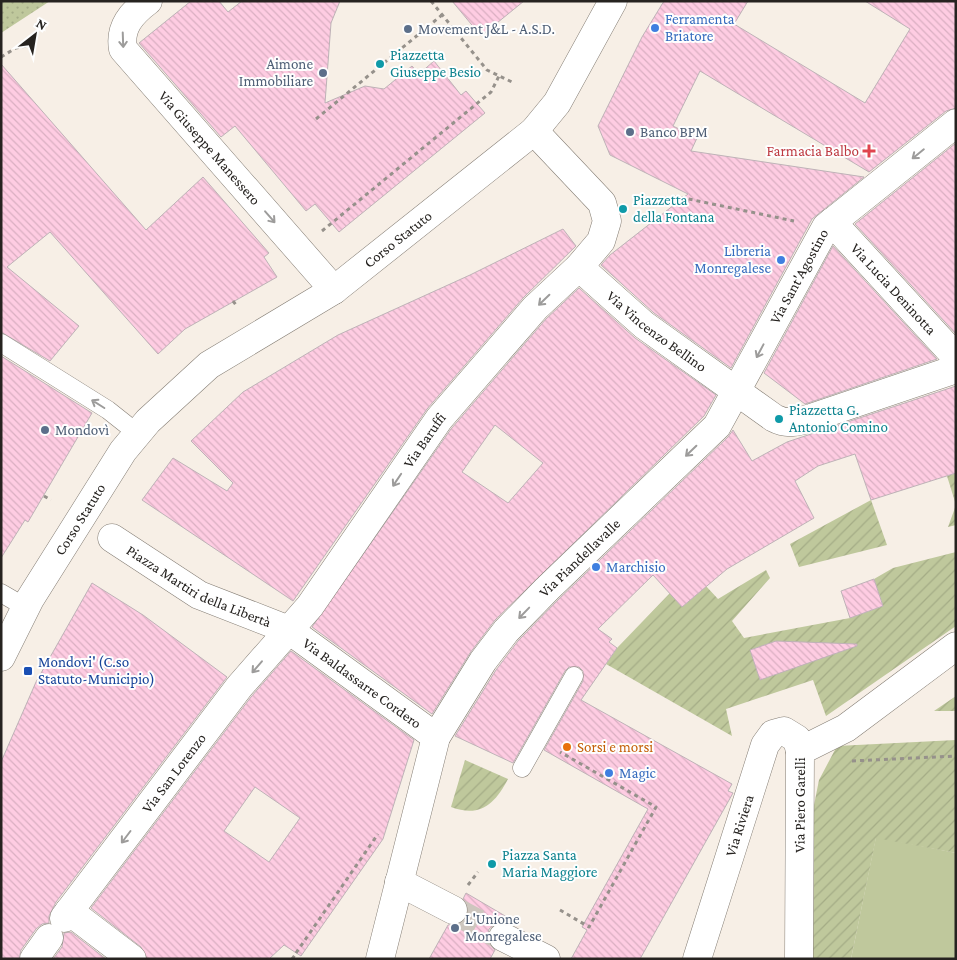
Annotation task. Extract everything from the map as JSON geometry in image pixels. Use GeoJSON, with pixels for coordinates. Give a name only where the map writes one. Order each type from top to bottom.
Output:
{"type":"FeatureCollection","features":[{"type":"Feature","properties":{"kind":"street","name":"Via Giuseppe Manessero"},"geometry":{"type":"LineString","coordinates":[[148,1],[126,23],[122,37],[123,49],[334,290]]}},
{"type":"Feature","properties":{"kind":"street","name":"Corso Statuto"},"geometry":{"type":"LineString","coordinates":[[1,656],[25,607],[123,451],[137,433],[209,365],[334,290],[534,131],[557,103],[612,1]]}},
{"type":"Feature","properties":{"kind":"street","name":"Via Sant'Agostino"},"geometry":{"type":"LineString","coordinates":[[737,392],[829,225],[956,123]]}},
{"type":"Feature","properties":{"kind":"street"},"geometry":{"type":"LineString","coordinates":[[534,131],[602,203],[606,213],[606,229],[601,241],[579,267]]}},
{"type":"Feature","properties":{"kind":"street","name":"Via Lucia Deninotta"},"geometry":{"type":"LineString","coordinates":[[829,225],[956,357]]}},
{"type":"Feature","properties":{"kind":"street","name":"Via Vincenzo Bellino"},"geometry":{"type":"LineString","coordinates":[[579,267],[644,325],[737,392]]}},
{"type":"Feature","properties":{"kind":"street","name":"Via Baruffi"},"geometry":{"type":"LineString","coordinates":[[289,630],[330,577],[439,419],[535,308],[579,267]]}},
{"type":"Feature","properties":{"kind":"street"},"geometry":{"type":"LineString","coordinates":[[737,392],[783,422],[793,423],[956,369]]}},
{"type":"Feature","properties":{"kind":"street","name":"Via Piandellavalle"},"geometry":{"type":"LineString","coordinates":[[436,737],[498,641],[547,589],[714,429],[737,392]]}},
{"type":"Feature","properties":{"kind":"street","name":"Piazza Martiri della Libertà"},"geometry":{"type":"LineString","coordinates":[[112,538],[199,595],[289,630]]}},
{"type":"Feature","properties":{"kind":"street","name":"Via Baldassarre Cordero"},"geometry":{"type":"LineString","coordinates":[[289,630],[436,737]]}},
{"type":"Feature","properties":{"kind":"street","name":"Via San Lorenzo"},"geometry":{"type":"LineString","coordinates":[[54,931],[239,688],[289,630]]}},
{"type":"Feature","properties":{"kind":"street","name":"Via Piero Garelli"},"geometry":{"type":"LineString","coordinates":[[799,959],[800,751],[846,728],[956,646]]}},
{"type":"Feature","properties":{"kind":"street","name":"Via Riviera"},"geometry":{"type":"LineString","coordinates":[[697,959],[765,745],[773,734],[784,731],[797,739],[800,751]]}},
{"type":"Feature","properties":{"kind":"street"},"geometry":{"type":"LineString","coordinates":[[380,959],[436,737]]}},
{"type":"Feature","properties":{"kind":"street"},"geometry":{"type":"LineString","coordinates":[[399,882],[459,900]]}},
{"type":"Feature","properties":{"kind":"street"},"geometry":{"type":"LineString","coordinates":[[54,931],[132,959]]}},
{"type":"Feature","properties":{"kind":"street"},"geometry":{"type":"LineString","coordinates":[[516,947],[546,959]]}},
{"type":"Feature","properties":{"kind":"lane"},"geometry":{"type":"LineString","coordinates":[[1,344],[108,410],[137,433]]}},
{"type":"Feature","properties":{"kind":"lane"},"geometry":{"type":"LineString","coordinates":[[1,593],[25,607]]}},
{"type":"Feature","properties":{"kind":"lane"},"geometry":{"type":"LineString","coordinates":[[522,768],[574,676]]}},
{"type":"Feature","properties":{"kind":"path"},"geometry":{"type":"LineString","coordinates":[[431,1],[487,70],[512,82]]}},
{"type":"Feature","properties":{"kind":"path"},"geometry":{"type":"LineString","coordinates":[[316,119],[442,15]]}},
{"type":"Feature","properties":{"kind":"path"},"geometry":{"type":"LineString","coordinates":[[1,57],[16,48],[26,46]]}},
{"type":"Feature","properties":{"kind":"path"},"geometry":{"type":"LineString","coordinates":[[320,232],[491,92],[499,76]]}},
{"type":"Feature","properties":{"kind":"path"},"geometry":{"type":"LineString","coordinates":[[602,203],[679,197],[829,225]]}},
{"type":"Feature","properties":{"kind":"path"},"geometry":{"type":"LineString","coordinates":[[233,301],[236,305]]}},
{"type":"Feature","properties":{"kind":"path"},"geometry":{"type":"LineString","coordinates":[[44,496],[51,500]]}},
{"type":"Feature","properties":{"kind":"path"},"geometry":{"type":"LineString","coordinates":[[552,748],[656,807],[589,926],[560,910]]}},
{"type":"Feature","properties":{"kind":"path"},"geometry":{"type":"LineString","coordinates":[[848,762],[956,756]]}},
{"type":"Feature","properties":{"kind":"path"},"geometry":{"type":"LineString","coordinates":[[294,956],[381,830]]}},
{"type":"Feature","properties":{"kind":"path"},"geometry":{"type":"LineString","coordinates":[[459,900],[478,872]]}},
{"type":"Feature","properties":{"kind":"green space"},"geometry":{"type":"Polygon","coordinates":[[[1,1],[50,1],[1,33],[1,1]]]}},
{"type":"Feature","properties":{"kind":"green space"},"geometry":{"type":"Polygon","coordinates":[[[956,473],[956,505],[947,476],[956,473]]]}},
{"type":"Feature","properties":{"kind":"green space"},"geometry":{"type":"Polygon","coordinates":[[[871,500],[887,545],[799,567],[790,544],[871,500]]]}},
{"type":"Feature","properties":{"kind":"green space"},"geometry":{"type":"Polygon","coordinates":[[[956,505],[956,525],[948,527],[956,505]]]}},
{"type":"Feature","properties":{"kind":"green space"},"geometry":{"type":"Polygon","coordinates":[[[956,552],[956,626],[826,716],[813,680],[726,709],[732,736],[606,664],[617,648],[670,593],[682,607],[706,586],[718,599],[766,570],[770,578],[732,621],[744,638],[850,618],[883,606],[874,579],[893,568],[956,552]]]}},
{"type":"Feature","properties":{"kind":"green space"},"geometry":{"type":"Polygon","coordinates":[[[956,696],[956,711],[934,711],[956,696]]]}},
{"type":"Feature","properties":{"kind":"green space"},"geometry":{"type":"Polygon","coordinates":[[[956,740],[956,853],[876,838],[851,959],[813,959],[813,810],[819,780],[837,746],[956,740]]]}},
{"type":"Feature","properties":{"kind":"green space"},"geometry":{"type":"Polygon","coordinates":[[[465,760],[508,779],[492,802],[478,810],[461,810],[451,807],[465,760]]]}},
{"type":"Feature","properties":{"kind":"green space"},"geometry":{"type":"Polygon","coordinates":[[[876,837],[956,853],[956,959],[851,959],[876,837]]]}},
{"type":"Feature","properties":{"kind":"building"},"geometry":{"type":"Polygon","coordinates":[[[191,1],[219,1],[228,12],[242,1],[340,1],[331,23],[325,103],[365,86],[384,89],[412,66],[419,74],[434,61],[461,95],[466,91],[485,113],[339,232],[315,204],[306,211],[235,126],[221,137],[139,43],[191,1]]]}},
{"type":"Feature","properties":{"kind":"building"},"geometry":{"type":"Polygon","coordinates":[[[452,1],[524,1],[481,36],[452,1]]]}},
{"type":"Feature","properties":{"kind":"building"},"geometry":{"type":"Polygon","coordinates":[[[664,1],[748,1],[734,24],[865,103],[910,29],[865,1],[956,1],[956,108],[946,111],[869,172],[700,71],[673,126],[697,138],[691,151],[864,177],[812,219],[731,368],[654,313],[601,265],[610,255],[688,194],[610,155],[598,126],[642,37],[664,1]]]}},
{"type":"Feature","properties":{"kind":"building"},"geometry":{"type":"Polygon","coordinates":[[[1,64],[146,230],[203,177],[269,253],[264,257],[277,277],[185,329],[158,354],[50,232],[7,267],[79,326],[50,361],[1,332],[1,64]]]}},
{"type":"Feature","properties":{"kind":"building"},"geometry":{"type":"Polygon","coordinates":[[[956,143],[956,334],[855,224],[956,143]]]}},
{"type":"Feature","properties":{"kind":"building"},"geometry":{"type":"Polygon","coordinates":[[[563,229],[576,246],[523,298],[427,409],[293,601],[142,500],[173,458],[227,491],[233,483],[191,441],[243,392],[338,335],[470,275],[563,229]]]}},
{"type":"Feature","properties":{"kind":"building"},"geometry":{"type":"Polygon","coordinates":[[[833,246],[937,359],[805,404],[764,373],[833,246]]]}},
{"type":"Feature","properties":{"kind":"building"},"geometry":{"type":"Polygon","coordinates":[[[579,288],[635,338],[716,395],[704,416],[495,620],[470,653],[432,714],[312,627],[451,429],[546,319],[579,288]],[[495,425],[462,472],[508,503],[543,463],[495,425]]]}},
{"type":"Feature","properties":{"kind":"building"},"geometry":{"type":"Polygon","coordinates":[[[1,356],[92,413],[28,522],[25,520],[1,558],[1,356]]]}},
{"type":"Feature","properties":{"kind":"building"},"geometry":{"type":"Polygon","coordinates":[[[956,386],[956,473],[871,500],[855,454],[818,466],[795,481],[814,518],[727,569],[682,607],[653,575],[598,629],[612,639],[609,642],[617,648],[581,700],[732,784],[728,791],[733,793],[640,959],[571,959],[587,930],[582,927],[648,809],[544,750],[583,681],[583,671],[579,667],[569,667],[565,671],[513,763],[455,736],[496,670],[518,641],[558,600],[728,437],[733,430],[752,461],[787,442],[956,386]]]}},
{"type":"Feature","properties":{"kind":"building"},"geometry":{"type":"Polygon","coordinates":[[[874,579],[883,606],[850,618],[841,591],[874,579]]]}},
{"type":"Feature","properties":{"kind":"building"},"geometry":{"type":"Polygon","coordinates":[[[92,583],[143,615],[227,677],[56,902],[49,916],[49,923],[42,924],[36,929],[21,950],[19,959],[1,959],[1,762],[36,682],[92,583]]]}},
{"type":"Feature","properties":{"kind":"building"},"geometry":{"type":"Polygon","coordinates":[[[776,641],[857,644],[857,646],[760,680],[750,650],[776,641]]]}},
{"type":"Feature","properties":{"kind":"building"},"geometry":{"type":"Polygon","coordinates":[[[291,651],[414,740],[383,839],[301,956],[284,945],[269,959],[147,959],[141,947],[91,908],[251,697],[291,651]],[[255,787],[224,831],[269,862],[300,818],[255,787]]]}},
{"type":"Feature","properties":{"kind":"building"},"geometry":{"type":"Polygon","coordinates":[[[466,893],[512,920],[511,923],[503,921],[489,929],[487,938],[495,950],[490,959],[429,959],[448,925],[461,923],[467,918],[469,909],[463,899],[466,893]]]}},
{"type":"Feature","properties":{"kind":"building"},"geometry":{"type":"Polygon","coordinates":[[[71,932],[106,959],[53,959],[62,947],[64,933],[71,932]]]}},
{"type":"Feature","properties":{"kind":"tunnel"},"geometry":{"type":"LineString","coordinates":[[453,910],[503,937]]}},
{"type":"Feature","properties":{"kind":"place","name":"Ferramenta Briatore"},"geometry":{"type":"Point","coordinates":[655,28]}},
{"type":"Feature","properties":{"kind":"place","name":"Movement J&L - A.S.D."},"geometry":{"type":"Point","coordinates":[408,29]}},
{"type":"Feature","properties":{"kind":"place","name":"Piazzetta Giuseppe Besio"},"geometry":{"type":"Point","coordinates":[380,64]}},
{"type":"Feature","properties":{"kind":"place","name":"Aimone Immobiliare"},"geometry":{"type":"Point","coordinates":[323,73]}},
{"type":"Feature","properties":{"kind":"place","name":"Banco BPM"},"geometry":{"type":"Point","coordinates":[630,132]}},
{"type":"Feature","properties":{"kind":"place","name":"Farmacia Balbo"},"geometry":{"type":"Point","coordinates":[869,151]}},
{"type":"Feature","properties":{"kind":"place","name":"Piazzetta della Fontana"},"geometry":{"type":"Point","coordinates":[623,209]}},
{"type":"Feature","properties":{"kind":"place","name":"Libreria Monregalese"},"geometry":{"type":"Point","coordinates":[781,260]}},
{"type":"Feature","properties":{"kind":"place","name":"Piazzetta G. Antonio Comino"},"geometry":{"type":"Point","coordinates":[779,419]}},
{"type":"Feature","properties":{"kind":"place","name":"Mondovì"},"geometry":{"type":"Point","coordinates":[45,430]}},
{"type":"Feature","properties":{"kind":"place","name":"Marchisio"},"geometry":{"type":"Point","coordinates":[596,567]}},
{"type":"Feature","properties":{"kind":"place","name":"Mondovi' (C.so Statuto-Municipio)"},"geometry":{"type":"Point","coordinates":[28,671]}},
{"type":"Feature","properties":{"kind":"place","name":"Sorsi e morsi"},"geometry":{"type":"Point","coordinates":[567,747]}},
{"type":"Feature","properties":{"kind":"place","name":"Magic"},"geometry":{"type":"Point","coordinates":[609,773]}},
{"type":"Feature","properties":{"kind":"place","name":"Piazza Santa Maria Maggiore"},"geometry":{"type":"Point","coordinates":[492,864]}},
{"type":"Feature","properties":{"kind":"place","name":"L'Unione Monregalese"},"geometry":{"type":"Point","coordinates":[455,928]}}]}
